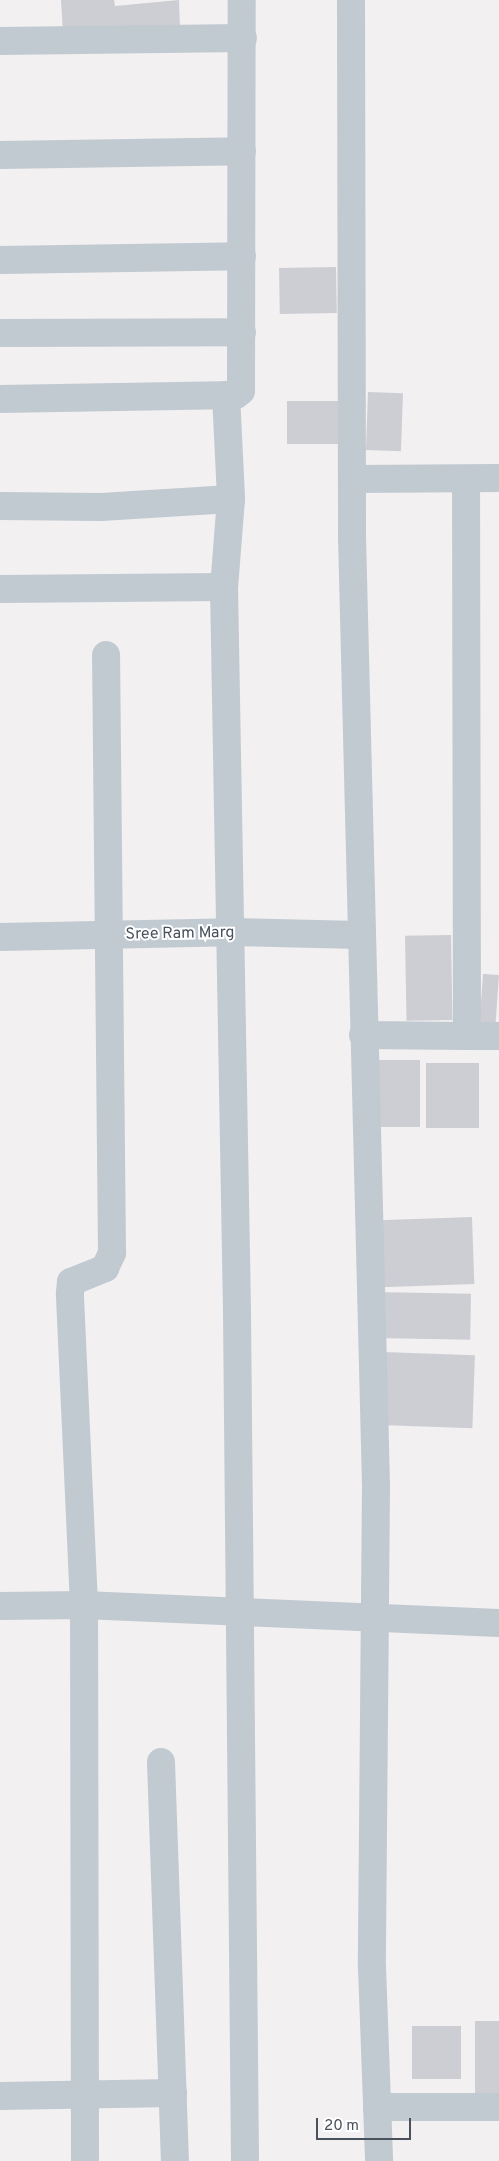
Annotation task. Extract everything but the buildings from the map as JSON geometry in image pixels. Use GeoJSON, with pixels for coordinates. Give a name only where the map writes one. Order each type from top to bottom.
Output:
{"type":"FeatureCollection","features":[{"type":"Feature","properties":{"kind":"street"},"geometry":{"type":"LineString","coordinates":[[0,399],[226,395],[241,391],[242,0]]}},
{"type":"Feature","properties":{"kind":"street"},"geometry":{"type":"LineString","coordinates":[[351,0],[354,479],[360,935],[376,1486],[371,1621],[379,2161]]}},
{"type":"Feature","properties":{"kind":"street"},"geometry":{"type":"LineString","coordinates":[[0,41],[243,38]]}},
{"type":"Feature","properties":{"kind":"street"},"geometry":{"type":"LineString","coordinates":[[0,155],[242,151]]}},
{"type":"Feature","properties":{"kind":"street"},"geometry":{"type":"LineString","coordinates":[[0,260],[242,256]]}},
{"type":"Feature","properties":{"kind":"street"},"geometry":{"type":"LineString","coordinates":[[0,333],[242,332]]}},
{"type":"Feature","properties":{"kind":"street"},"geometry":{"type":"LineString","coordinates":[[226,395],[231,499],[224,587],[238,1322],[237,1614],[246,2161]]}},
{"type":"Feature","properties":{"kind":"street"},"geometry":{"type":"LineString","coordinates":[[354,479],[499,478]]}},
{"type":"Feature","properties":{"kind":"street"},"geometry":{"type":"LineString","coordinates":[[466,479],[467,1036]]}},
{"type":"Feature","properties":{"kind":"street"},"geometry":{"type":"LineString","coordinates":[[0,506],[101,507],[231,499]]}},
{"type":"Feature","properties":{"kind":"street"},"geometry":{"type":"LineString","coordinates":[[0,589],[224,587]]}},
{"type":"Feature","properties":{"kind":"street"},"geometry":{"type":"LineString","coordinates":[[85,2161],[84,1605],[70,1293],[71,1282],[105,1268],[112,1253],[106,935],[106,655]]}},
{"type":"Feature","properties":{"kind":"street","name":"Sree Ram Marg"},"geometry":{"type":"LineString","coordinates":[[0,937],[230,932],[360,935]]}},
{"type":"Feature","properties":{"kind":"street"},"geometry":{"type":"LineString","coordinates":[[363,1035],[499,1036]]}},
{"type":"Feature","properties":{"kind":"street"},"geometry":{"type":"LineString","coordinates":[[0,1606],[84,1605],[371,1621],[499,1623]]}},
{"type":"Feature","properties":{"kind":"street"},"geometry":{"type":"LineString","coordinates":[[161,1762],[175,2161]]}},
{"type":"Feature","properties":{"kind":"street"},"geometry":{"type":"LineString","coordinates":[[0,2096],[86,2097],[173,2092]]}},
{"type":"Feature","properties":{"kind":"street"},"geometry":{"type":"LineString","coordinates":[[377,2107],[499,2107]]}}]}
